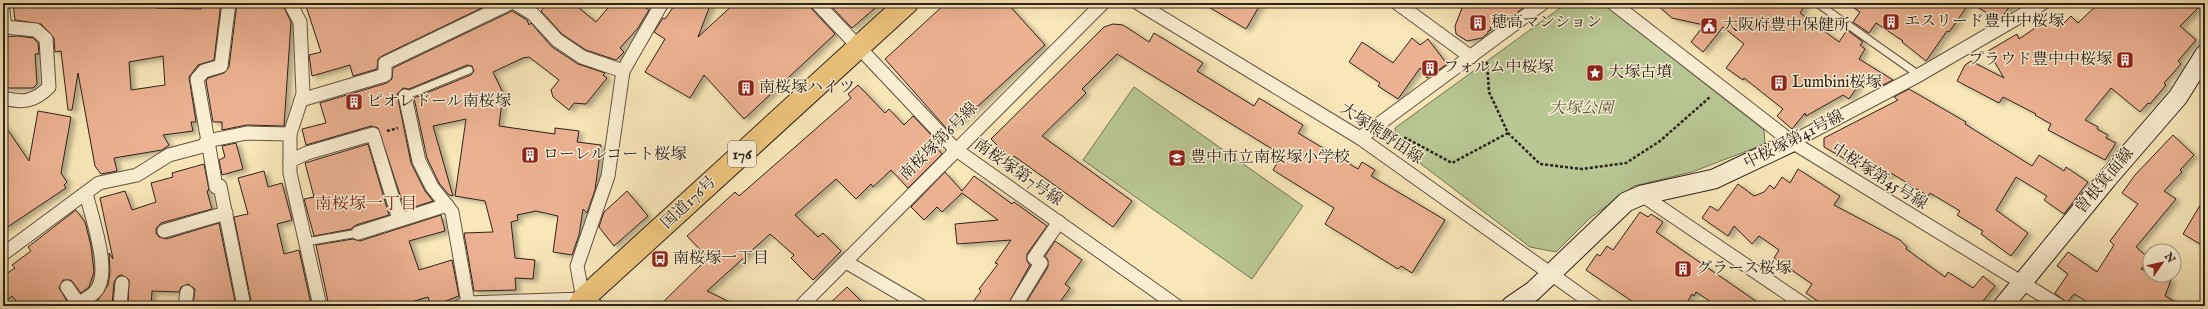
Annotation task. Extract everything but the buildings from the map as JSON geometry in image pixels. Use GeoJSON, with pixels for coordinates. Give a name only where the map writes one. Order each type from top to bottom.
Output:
{"type":"FeatureCollection","features":[{"type":"Feature","properties":{"kind":"highway","name":"国道176号"},"geometry":{"type":"LineString","coordinates":[[586,304],[859,46],[907,3]]}},
{"type":"Feature","properties":{"kind":"street"},"geometry":{"type":"LineString","coordinates":[[229,3],[221,66],[204,71],[197,79],[216,187],[220,186],[244,306]]}},
{"type":"Feature","properties":{"kind":"street"},"geometry":{"type":"LineString","coordinates":[[290,3],[300,22],[303,94],[290,134],[290,173],[320,306]]}},
{"type":"Feature","properties":{"kind":"street"},"geometry":{"type":"LineString","coordinates":[[301,100],[385,75],[385,63],[510,3]]}},
{"type":"Feature","properties":{"kind":"street"},"geometry":{"type":"LineString","coordinates":[[515,3],[533,14],[558,40],[582,57],[623,72]]}},
{"type":"Feature","properties":{"kind":"street"},"geometry":{"type":"LineString","coordinates":[[404,96],[419,161],[432,187],[452,212],[464,305],[586,304],[577,266],[608,176],[623,72],[662,3]]}},
{"type":"Feature","properties":{"kind":"street","name":"南桜塚第7号線"},"geometry":{"type":"LineString","coordinates":[[817,3],[955,149],[1177,306]]}},
{"type":"Feature","properties":{"kind":"street","name":"南桜塚第6号線"},"geometry":{"type":"LineString","coordinates":[[801,306],[846,262],[955,149],[1103,3]]}},
{"type":"Feature","properties":{"kind":"street","name":"大塚熊野田線"},"geometry":{"type":"LineString","coordinates":[[1138,3],[1360,138],[1596,306]]}},
{"type":"Feature","properties":{"kind":"street"},"geometry":{"type":"LineString","coordinates":[[1397,3],[1471,57]]}},
{"type":"Feature","properties":{"kind":"street"},"geometry":{"type":"LineString","coordinates":[[1360,138],[1543,3]]}},
{"type":"Feature","properties":{"kind":"street","name":"中桜塚第45号線"},"geometry":{"type":"LineString","coordinates":[[1613,3],[1792,142],[2019,283],[2060,306]]}},
{"type":"Feature","properties":{"kind":"street","name":"中桜塚第41号線"},"geometry":{"type":"LineString","coordinates":[[1510,306],[1533,291],[1626,202],[1642,195],[1714,179],[1792,142],[1919,75],[2043,3]]}},
{"type":"Feature","properties":{"kind":"street"},"geometry":{"type":"LineString","coordinates":[[3,11],[6,27],[36,30],[46,39],[49,88],[39,97],[19,102],[3,98]]}},
{"type":"Feature","properties":{"kind":"street","name":"曽根箕面線"},"geometry":{"type":"LineString","coordinates":[[2003,306],[2019,283],[2178,97],[2205,54]]}},
{"type":"Feature","properties":{"kind":"street"},"geometry":{"type":"LineString","coordinates":[[3,254],[99,183],[137,175],[168,155],[203,146],[207,141],[247,133],[290,134]]}},
{"type":"Feature","properties":{"kind":"street"},"geometry":{"type":"LineString","coordinates":[[290,162],[307,153],[373,134],[399,219]]}},
{"type":"Feature","properties":{"kind":"street"},"geometry":{"type":"LineString","coordinates":[[68,287],[76,305],[95,292],[100,284],[100,245],[86,193]]}},
{"type":"Feature","properties":{"kind":"street"},"geometry":{"type":"LineString","coordinates":[[1642,195],[1806,306]]}},
{"type":"Feature","properties":{"kind":"street"},"geometry":{"type":"LineString","coordinates":[[358,233],[447,205]]}},
{"type":"Feature","properties":{"kind":"street"},"geometry":{"type":"LineString","coordinates":[[164,231],[226,213]]}},
{"type":"Feature","properties":{"kind":"street"},"geometry":{"type":"LineString","coordinates":[[1015,306],[1041,263],[1034,258],[1059,222]]}},
{"type":"Feature","properties":{"kind":"street"},"geometry":{"type":"LineString","coordinates":[[846,262],[921,306]]}},
{"type":"Feature","properties":{"kind":"street"},"geometry":{"type":"LineString","coordinates":[[120,306],[122,283]]}},
{"type":"Feature","properties":{"kind":"street"},"geometry":{"type":"LineString","coordinates":[[185,306],[187,292]]}},
{"type":"Feature","properties":{"kind":"lane"},"geometry":{"type":"LineString","coordinates":[[1817,3],[1919,75]]}},
{"type":"Feature","properties":{"kind":"lane"},"geometry":{"type":"LineString","coordinates":[[404,96],[469,70]]}},
{"type":"Feature","properties":{"kind":"lane"},"geometry":{"type":"LineString","coordinates":[[306,242],[358,233]]}},
{"type":"Feature","properties":{"kind":"path"},"geometry":{"type":"LineString","coordinates":[[1471,57],[1487,60],[1489,92],[1508,133],[1540,164],[1582,169],[1626,163],[1660,141],[1721,87]]}},
{"type":"Feature","properties":{"kind":"path"},"geometry":{"type":"LineString","coordinates":[[373,134],[411,125]]}},
{"type":"Feature","properties":{"kind":"path"},"geometry":{"type":"LineString","coordinates":[[1389,139],[1406,138],[1452,163],[1508,133]]}},
{"type":"Feature","properties":{"kind":"green space","name":"大塚公園"},"geometry":{"type":"Polygon","coordinates":[[[1567,3],[1602,3],[1764,130],[1765,144],[1692,172],[1634,186],[1590,218],[1556,252],[1530,247],[1396,145],[1395,128],[1567,3]]]}},
{"type":"Feature","properties":{"kind":"green space"},"geometry":{"type":"Polygon","coordinates":[[[1134,87],[1303,206],[1252,279],[1083,160],[1134,87]]]}},
{"type":"Feature","properties":{"kind":"place","name":"エスリード豊中中桜塚"},"geometry":{"type":"Point","coordinates":[1891,22]}},
{"type":"Feature","properties":{"kind":"place","name":"穂高マンション"},"geometry":{"type":"Point","coordinates":[1478,23]}},
{"type":"Feature","properties":{"kind":"place","name":"大阪府豊中保健所"},"geometry":{"type":"Point","coordinates":[1709,26]}},
{"type":"Feature","properties":{"kind":"place","name":"プラウド豊中中桜塚"},"geometry":{"type":"Point","coordinates":[2125,60]}},
{"type":"Feature","properties":{"kind":"place","name":"フォルム中桜塚"},"geometry":{"type":"Point","coordinates":[1430,68]}},
{"type":"Feature","properties":{"kind":"place","name":"大塚古墳"},"geometry":{"type":"Point","coordinates":[1595,73]}},
{"type":"Feature","properties":{"kind":"place","name":"Lumbini桜塚"},"geometry":{"type":"Point","coordinates":[1779,83]}},
{"type":"Feature","properties":{"kind":"place","name":"南桜塚ハイツ"},"geometry":{"type":"Point","coordinates":[746,88]}},
{"type":"Feature","properties":{"kind":"place","name":"ピオレドール南桜塚"},"geometry":{"type":"Point","coordinates":[354,102]}},
{"type":"Feature","properties":{"kind":"place","name":"ローレルコート桜塚"},"geometry":{"type":"Point","coordinates":[530,155]}},
{"type":"Feature","properties":{"kind":"place","name":"豊中市立南桜塚小学校"},"geometry":{"type":"Point","coordinates":[1177,158]}},
{"type":"Feature","properties":{"kind":"place","name":"南桜塚一丁目"},"geometry":{"type":"Point","coordinates":[660,259]}},
{"type":"Feature","properties":{"kind":"place","name":"グラース桜塚"},"geometry":{"type":"Point","coordinates":[1683,269]}},
{"type":"Feature","properties":{"kind":"district","name":"南桜塚一丁目"},"geometry":{"type":"Point","coordinates":[366,204]}}]}
